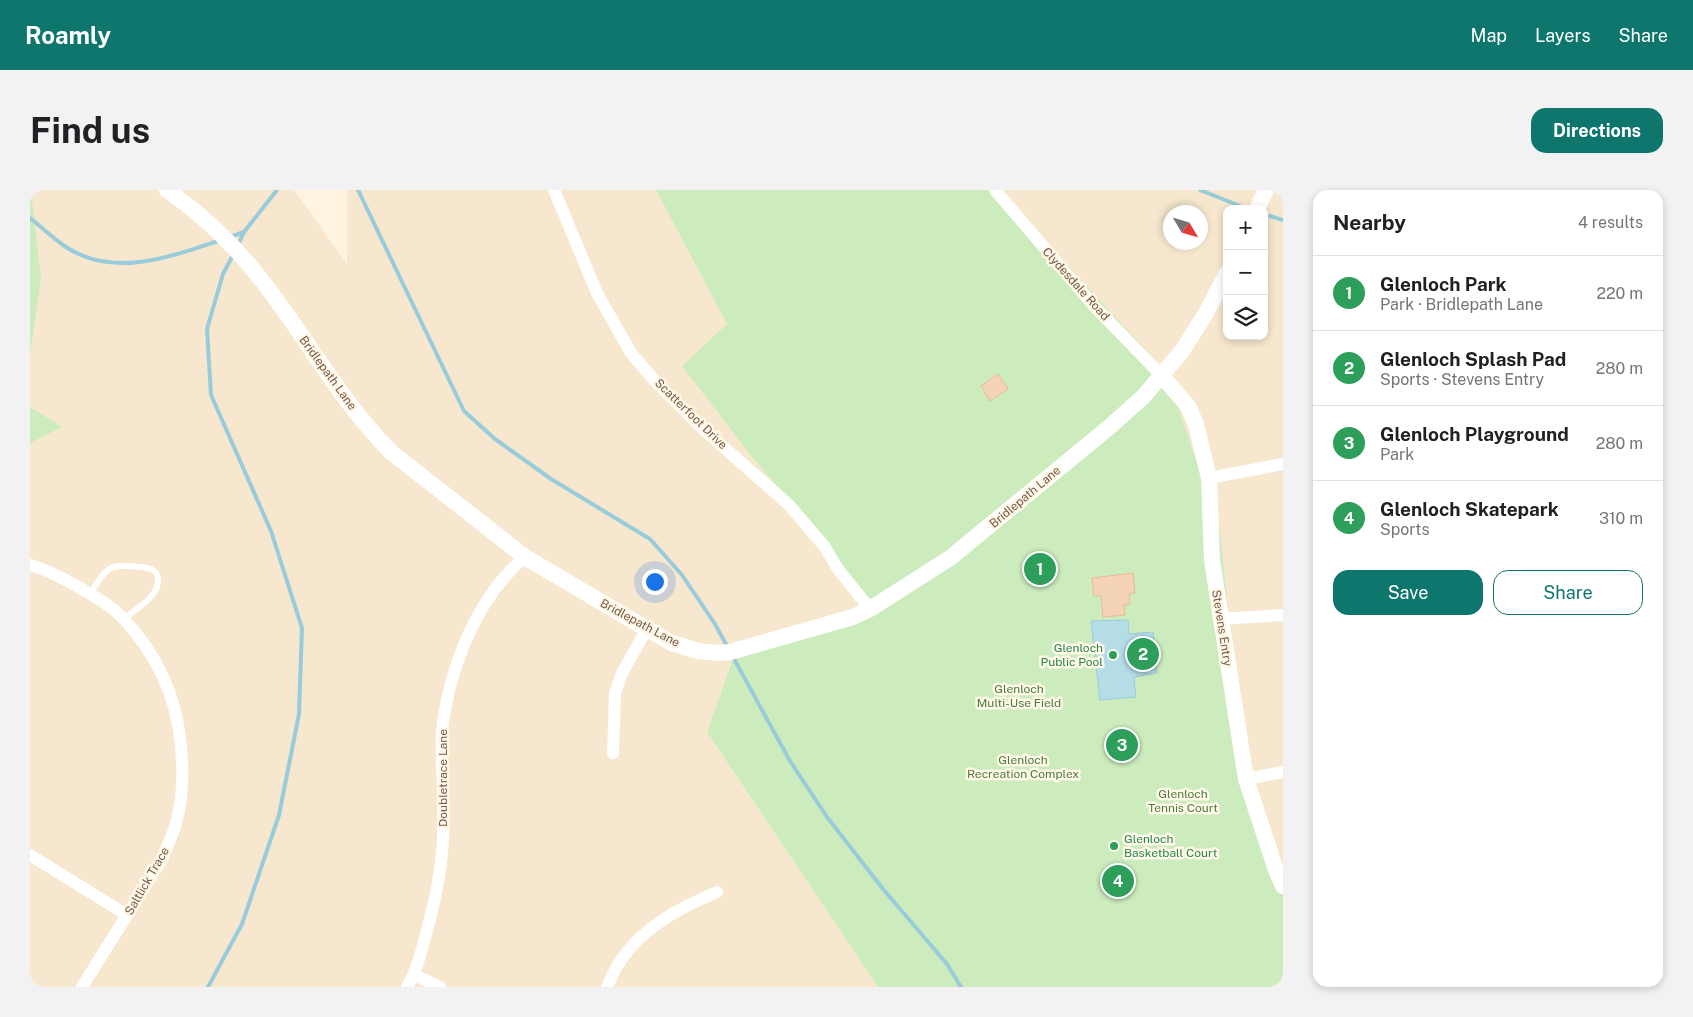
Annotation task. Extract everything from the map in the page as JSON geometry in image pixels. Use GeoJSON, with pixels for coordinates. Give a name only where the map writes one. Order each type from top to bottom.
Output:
{"type":"FeatureCollection","features":[{"type":"Feature","properties":{"kind":"street","name":"Bridlepath Lane"},"geometry":{"type":"LineString","coordinates":[[167,190],[208,222],[256,273],[372,433],[408,466],[525,557],[647,630],[672,643],[698,652],[720,653],[734,650],[853,617],[870,609],[950,558],[1107,429],[1144,396],[1182,351],[1206,313],[1223,281]]}},
{"type":"Feature","properties":{"kind":"street","name":"Scatterfoot Drive"},"geometry":{"type":"LineString","coordinates":[[554,190],[597,293],[631,353],[654,380],[702,428],[789,505],[825,548],[838,569],[870,609]]}},
{"type":"Feature","properties":{"kind":"street","name":"Clydesdale Road"},"geometry":{"type":"LineString","coordinates":[[995,190],[1095,308],[1162,375]]}},
{"type":"Feature","properties":{"kind":"street"},"geometry":{"type":"LineString","coordinates":[[1259,205],[1266,190]]}},
{"type":"Feature","properties":{"kind":"street","name":"Stevens Entry"},"geometry":{"type":"LineString","coordinates":[[1162,375],[1188,406],[1196,424],[1209,478],[1212,560],[1246,779],[1283,886]]}},
{"type":"Feature","properties":{"kind":"street"},"geometry":{"type":"LineString","coordinates":[[1209,478],[1283,464]]}},
{"type":"Feature","properties":{"kind":"street","name":"Doubletrace Lane"},"geometry":{"type":"LineString","coordinates":[[407,987],[414,975],[434,907],[440,872],[443,837],[442,733],[451,688],[461,654],[476,621],[494,591],[525,557]]}},
{"type":"Feature","properties":{"kind":"street","name":"Saltlick Trace"},"geometry":{"type":"LineString","coordinates":[[30,565],[65,579],[115,610],[146,644],[169,687],[178,721],[182,774],[179,809],[175,827],[162,859],[82,987]]}},
{"type":"Feature","properties":{"kind":"street"},"geometry":{"type":"LineString","coordinates":[[1221,619],[1283,615]]}},
{"type":"Feature","properties":{"kind":"street"},"geometry":{"type":"LineString","coordinates":[[612,753],[616,693],[622,673],[647,630]]}},
{"type":"Feature","properties":{"kind":"street"},"geometry":{"type":"LineString","coordinates":[[1246,779],[1283,772]]}},
{"type":"Feature","properties":{"kind":"street"},"geometry":{"type":"LineString","coordinates":[[30,855],[127,914]]}},
{"type":"Feature","properties":{"kind":"street"},"geometry":{"type":"LineString","coordinates":[[606,987],[620,960],[645,933],[675,912],[717,892]]}},
{"type":"Feature","properties":{"kind":"street"},"geometry":{"type":"LineString","coordinates":[[414,975],[440,987]]}},
{"type":"Feature","properties":{"kind":"lane"},"geometry":{"type":"LineString","coordinates":[[90,594],[103,576],[112,568],[151,568],[156,573],[158,580],[153,594],[123,619]]}},
{"type":"Feature","properties":{"kind":"shaded area"},"geometry":{"type":"Polygon","coordinates":[[[30,190],[294,190],[347,264],[347,190],[656,190],[727,324],[683,366],[752,457],[824,540],[887,597],[736,648],[707,732],[878,987],[30,987],[30,190]]]}},
{"type":"Feature","properties":{"kind":"shaded area"},"geometry":{"type":"Polygon","coordinates":[[[998,190],[1283,190],[1283,872],[998,190]]]}},
{"type":"Feature","properties":{"kind":"green space"},"geometry":{"type":"Polygon","coordinates":[[[30,190],[41,279],[30,354],[30,190]]]}},
{"type":"Feature","properties":{"kind":"green space","name":"Glenloch Recreation Complex"},"geometry":{"type":"Polygon","coordinates":[[[656,190],[998,190],[1166,372],[1220,530],[1244,767],[1283,872],[1283,987],[878,987],[707,732],[736,649],[873,606],[824,540],[752,457],[682,366],[727,324],[656,190]]]}},
{"type":"Feature","properties":{"kind":"green space"},"geometry":{"type":"Polygon","coordinates":[[[30,407],[62,427],[30,443],[30,407]]]}},
{"type":"Feature","properties":{"kind":"water","name":"Glenloch Public Pool"},"geometry":{"type":"Polygon","coordinates":[[[1128,620],[1129,634],[1153,632],[1157,673],[1134,677],[1136,697],[1100,700],[1091,621],[1128,620]]]}},
{"type":"Feature","properties":{"kind":"building"},"geometry":{"type":"Polygon","coordinates":[[[998,374],[1008,389],[990,401],[981,386],[998,374]]]}},
{"type":"Feature","properties":{"kind":"building"},"geometry":{"type":"Polygon","coordinates":[[[1133,573],[1135,593],[1129,594],[1130,604],[1124,605],[1125,615],[1103,617],[1101,596],[1094,596],[1092,578],[1133,573]]]}},
{"type":"Feature","properties":{"kind":"waterway"},"geometry":{"type":"LineString","coordinates":[[238,245],[244,232],[277,190]]}},
{"type":"Feature","properties":{"kind":"waterway"},"geometry":{"type":"LineString","coordinates":[[358,190],[464,411],[495,439],[551,479],[650,539],[682,575],[715,624],[728,648]]}},
{"type":"Feature","properties":{"kind":"waterway"},"geometry":{"type":"LineString","coordinates":[[1200,190],[1238,205]]}},
{"type":"Feature","properties":{"kind":"waterway"},"geometry":{"type":"LineString","coordinates":[[1270,216],[1283,220]]}},
{"type":"Feature","properties":{"kind":"waterway"},"geometry":{"type":"LineString","coordinates":[[30,218],[66,247],[84,257],[104,262],[143,262],[163,258],[221,240]]}},
{"type":"Feature","properties":{"kind":"waterway"},"geometry":{"type":"LineString","coordinates":[[230,237],[244,232]]}},
{"type":"Feature","properties":{"kind":"waterway"},"geometry":{"type":"LineString","coordinates":[[208,987],[242,924],[279,815],[299,714],[302,628],[271,531],[211,395],[207,329],[223,274],[234,253]]}},
{"type":"Feature","properties":{"kind":"waterway"},"geometry":{"type":"LineString","coordinates":[[733,657],[790,761],[827,817],[883,889],[947,964],[961,987]]}},
{"type":"Feature","properties":{"kind":"place","name":"Glenloch Park"},"geometry":{"type":"Point","coordinates":[1040,569]}},
{"type":"Feature","properties":{"kind":"place","name":"Glenloch Splash Pad"},"geometry":{"type":"Point","coordinates":[1143,654]}},
{"type":"Feature","properties":{"kind":"place","name":"Glenloch Public Pool"},"geometry":{"type":"Point","coordinates":[1113,655]}},
{"type":"Feature","properties":{"kind":"place","name":"Glenloch Playground"},"geometry":{"type":"Point","coordinates":[1122,745]}},
{"type":"Feature","properties":{"kind":"place","name":"Glenloch Basketball Court"},"geometry":{"type":"Point","coordinates":[1114,846]}},
{"type":"Feature","properties":{"kind":"place","name":"Glenloch Skatepark"},"geometry":{"type":"Point","coordinates":[1118,881]}},
{"type":"Feature","properties":{"kind":"park label","name":"Glenloch Multi-Use Field"},"geometry":{"type":"Point","coordinates":[1019,696]}},
{"type":"Feature","properties":{"kind":"park label","name":"Glenloch Tennis Court"},"geometry":{"type":"Point","coordinates":[1183,801]}}]}
